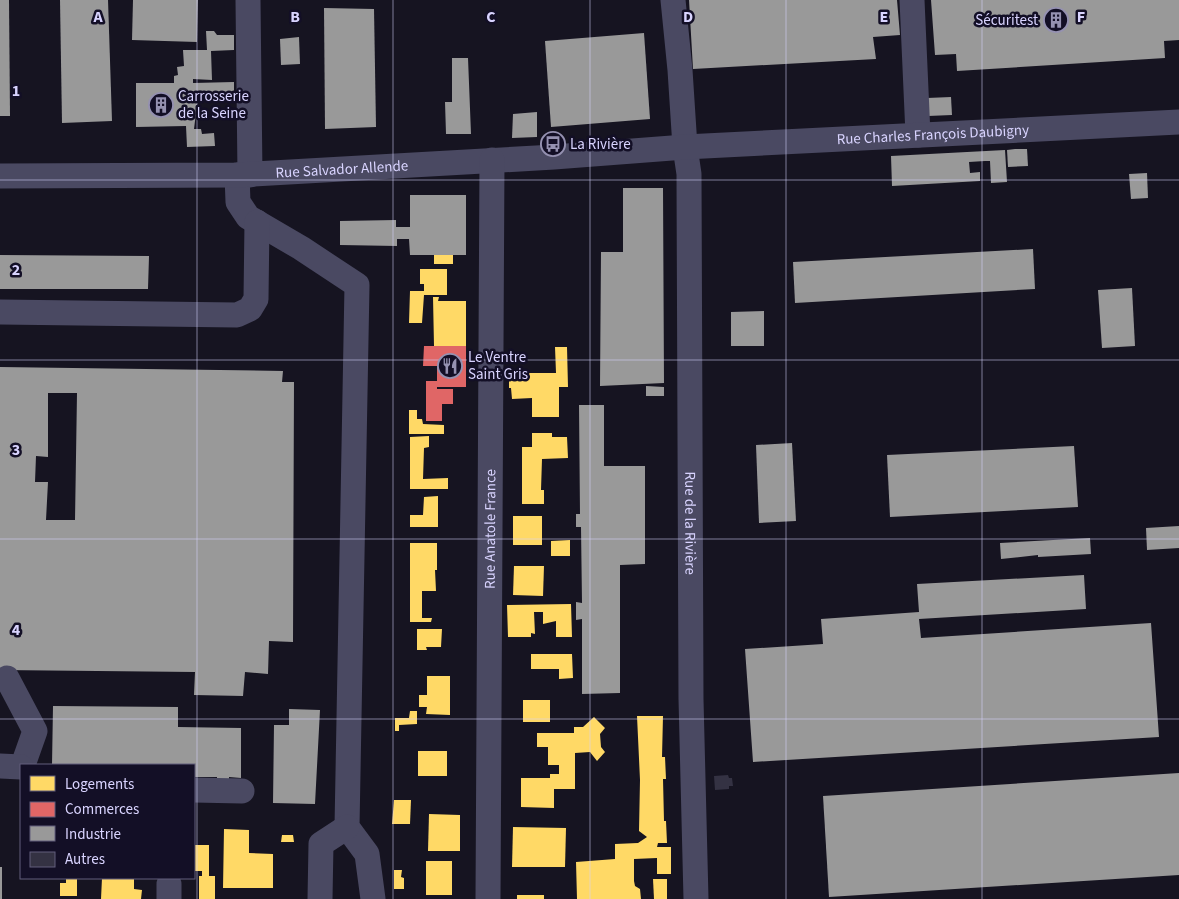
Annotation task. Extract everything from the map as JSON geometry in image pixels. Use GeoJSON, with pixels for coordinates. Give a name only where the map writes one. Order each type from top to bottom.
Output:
{"type":"FeatureCollection","features":[{"type":"Feature","properties":{"kind":"street"},"geometry":{"type":"LineString","coordinates":[[248,0],[244,175],[238,202],[248,216],[302,248],[357,285],[347,827],[367,854],[373,899]]}},
{"type":"Feature","properties":{"kind":"street","name":"Rue de la Rivière"},"geometry":{"type":"LineString","coordinates":[[673,0],[685,147],[689,174],[691,690],[696,899]]}},
{"type":"Feature","properties":{"kind":"street"},"geometry":{"type":"LineString","coordinates":[[912,0],[918,135]]}},
{"type":"Feature","properties":{"kind":"street","name":"Rue Charles François Daubigny"},"geometry":{"type":"LineString","coordinates":[[685,147],[1179,122]]}},
{"type":"Feature","properties":{"kind":"street","name":"Rue Salvador Allende"},"geometry":{"type":"LineString","coordinates":[[0,176],[244,175],[685,147]]}},
{"type":"Feature","properties":{"kind":"street","name":"Rue Anatole France"},"geometry":{"type":"LineString","coordinates":[[488,899],[492,160]]}},
{"type":"Feature","properties":{"kind":"street"},"geometry":{"type":"LineString","coordinates":[[0,312],[238,315],[250,310],[256,299],[257,222]]}},
{"type":"Feature","properties":{"kind":"street"},"geometry":{"type":"LineString","coordinates":[[7,678],[35,730],[23,764]]}},
{"type":"Feature","properties":{"kind":"street"},"geometry":{"type":"LineString","coordinates":[[0,766],[20,766]]}},
{"type":"Feature","properties":{"kind":"street"},"geometry":{"type":"LineString","coordinates":[[195,790],[242,791]]}},
{"type":"Feature","properties":{"kind":"street"},"geometry":{"type":"LineString","coordinates":[[320,899],[321,844],[347,827]]}},
{"type":"Feature","properties":{"kind":"building: Logements"},"geometry":{"type":"Polygon","coordinates":[[[434,254],[453,255],[453,264],[434,264],[434,254]]]}},
{"type":"Feature","properties":{"kind":"building: Logements"},"geometry":{"type":"Polygon","coordinates":[[[420,269],[447,269],[447,295],[424,295],[422,323],[409,323],[410,291],[424,291],[424,284],[420,284],[420,269]]]}},
{"type":"Feature","properties":{"kind":"building: Logements"},"geometry":{"type":"Polygon","coordinates":[[[433,297],[439,297],[438,301],[466,301],[466,346],[434,346],[433,297]]]}},
{"type":"Feature","properties":{"kind":"building: Logements"},"geometry":{"type":"Polygon","coordinates":[[[555,347],[567,347],[568,387],[559,387],[559,417],[532,417],[532,398],[512,399],[509,378],[524,377],[523,373],[556,373],[555,347]]]}},
{"type":"Feature","properties":{"kind":"building: Logements"},"geometry":{"type":"Polygon","coordinates":[[[409,410],[417,410],[417,419],[422,419],[423,424],[444,425],[444,434],[409,434],[409,410]]]}},
{"type":"Feature","properties":{"kind":"building: Logements"},"geometry":{"type":"Polygon","coordinates":[[[532,433],[552,433],[552,437],[567,437],[568,458],[542,459],[541,490],[544,490],[544,504],[522,504],[522,447],[532,447],[532,433]]]}},
{"type":"Feature","properties":{"kind":"building: Logements"},"geometry":{"type":"Polygon","coordinates":[[[429,436],[429,447],[424,448],[423,479],[448,478],[448,489],[410,489],[410,437],[429,436]]]}},
{"type":"Feature","properties":{"kind":"building: Logements"},"geometry":{"type":"Polygon","coordinates":[[[438,496],[438,527],[410,527],[410,515],[423,515],[424,497],[438,496]]]}},
{"type":"Feature","properties":{"kind":"building: Logements"},"geometry":{"type":"Polygon","coordinates":[[[513,516],[542,516],[542,545],[513,545],[513,516]]]}},
{"type":"Feature","properties":{"kind":"building: Logements"},"geometry":{"type":"Polygon","coordinates":[[[570,540],[570,556],[551,556],[551,541],[570,540]]]}},
{"type":"Feature","properties":{"kind":"building: Logements"},"geometry":{"type":"Polygon","coordinates":[[[410,543],[437,543],[436,591],[422,591],[422,618],[432,618],[431,622],[410,622],[410,543]]]}},
{"type":"Feature","properties":{"kind":"building: Logements"},"geometry":{"type":"Polygon","coordinates":[[[514,566],[544,566],[543,596],[513,595],[514,566]]]}},
{"type":"Feature","properties":{"kind":"building: Logements"},"geometry":{"type":"Polygon","coordinates":[[[571,604],[572,637],[556,637],[556,621],[543,624],[543,612],[534,612],[535,634],[531,633],[531,637],[508,637],[507,605],[571,604]]]}},
{"type":"Feature","properties":{"kind":"building: Logements"},"geometry":{"type":"Polygon","coordinates":[[[417,629],[442,629],[441,647],[426,647],[427,650],[417,650],[417,629]]]}},
{"type":"Feature","properties":{"kind":"building: Logements"},"geometry":{"type":"Polygon","coordinates":[[[531,654],[572,654],[573,678],[559,679],[559,669],[531,669],[531,654]]]}},
{"type":"Feature","properties":{"kind":"building: Logements"},"geometry":{"type":"Polygon","coordinates":[[[427,676],[450,676],[450,715],[426,714],[427,707],[419,707],[419,695],[427,695],[427,676]]]}},
{"type":"Feature","properties":{"kind":"building: Logements"},"geometry":{"type":"Polygon","coordinates":[[[523,700],[550,700],[550,722],[523,722],[523,700]]]}},
{"type":"Feature","properties":{"kind":"building: Logements"},"geometry":{"type":"Polygon","coordinates":[[[410,711],[417,711],[417,724],[399,725],[399,731],[395,731],[395,718],[409,718],[410,711]]]}},
{"type":"Feature","properties":{"kind":"building: Logements"},"geometry":{"type":"Polygon","coordinates":[[[637,716],[663,716],[662,757],[665,757],[666,779],[663,779],[664,821],[666,821],[667,843],[658,843],[657,847],[671,847],[671,874],[657,874],[657,858],[634,859],[634,881],[635,886],[640,889],[641,899],[577,899],[576,862],[615,859],[615,844],[638,843],[647,837],[639,831],[640,780],[637,716]]]}},
{"type":"Feature","properties":{"kind":"building: Logements"},"geometry":{"type":"Polygon","coordinates":[[[594,717],[605,728],[600,734],[601,747],[605,752],[597,761],[590,752],[575,753],[575,789],[554,789],[554,808],[521,807],[521,778],[550,778],[550,774],[559,774],[559,765],[548,765],[548,747],[537,747],[537,733],[574,733],[574,727],[583,727],[594,717]]]}},
{"type":"Feature","properties":{"kind":"building: Logements"},"geometry":{"type":"Polygon","coordinates":[[[418,751],[447,751],[447,776],[418,776],[418,751]]]}},
{"type":"Feature","properties":{"kind":"building: Logements"},"geometry":{"type":"Polygon","coordinates":[[[394,800],[411,800],[410,824],[392,824],[394,800]]]}},
{"type":"Feature","properties":{"kind":"building: Logements"},"geometry":{"type":"Polygon","coordinates":[[[429,814],[460,815],[460,851],[428,851],[429,814]]]}},
{"type":"Feature","properties":{"kind":"building: Logements"},"geometry":{"type":"Polygon","coordinates":[[[513,827],[566,828],[565,867],[512,867],[513,827]]]}},
{"type":"Feature","properties":{"kind":"building: Logements"},"geometry":{"type":"Polygon","coordinates":[[[224,829],[249,830],[249,853],[273,854],[273,888],[223,888],[224,829]]]}},
{"type":"Feature","properties":{"kind":"building: Logements"},"geometry":{"type":"Polygon","coordinates":[[[282,835],[293,835],[294,842],[281,842],[282,835]]]}},
{"type":"Feature","properties":{"kind":"building: Logements"},"geometry":{"type":"Polygon","coordinates":[[[195,845],[209,845],[209,876],[215,876],[215,899],[199,899],[199,876],[202,876],[202,871],[195,871],[195,845]]]}},
{"type":"Feature","properties":{"kind":"building: Logements"},"geometry":{"type":"Polygon","coordinates":[[[426,861],[452,861],[452,895],[426,895],[426,861]]]}},
{"type":"Feature","properties":{"kind":"building: Logements"},"geometry":{"type":"Polygon","coordinates":[[[394,870],[402,870],[401,877],[404,878],[404,889],[394,889],[394,870]]]}},
{"type":"Feature","properties":{"kind":"building: Logements"},"geometry":{"type":"Polygon","coordinates":[[[66,879],[77,879],[77,896],[60,896],[60,883],[66,883],[66,879]]]}},
{"type":"Feature","properties":{"kind":"building: Logements"},"geometry":{"type":"Polygon","coordinates":[[[102,879],[134,879],[134,889],[142,890],[141,899],[101,899],[102,879]]]}},
{"type":"Feature","properties":{"kind":"building: Logements"},"geometry":{"type":"Polygon","coordinates":[[[653,879],[667,879],[667,899],[654,899],[653,879]]]}},
{"type":"Feature","properties":{"kind":"building: Logements"},"geometry":{"type":"Polygon","coordinates":[[[517,895],[544,895],[544,899],[517,899],[517,895]]]}},
{"type":"Feature","properties":{"kind":"building: Commerces"},"geometry":{"type":"Polygon","coordinates":[[[424,346],[466,346],[466,387],[437,387],[437,389],[453,389],[453,404],[442,404],[442,421],[426,421],[426,381],[437,381],[437,366],[423,366],[424,346]]]}},
{"type":"Feature","properties":{"kind":"building: Industrie"},"geometry":{"type":"Polygon","coordinates":[[[0,0],[9,0],[10,116],[0,116],[0,0]]]}},
{"type":"Feature","properties":{"kind":"building: Industrie"},"geometry":{"type":"Polygon","coordinates":[[[60,0],[108,0],[112,121],[62,123],[60,0]]]}},
{"type":"Feature","properties":{"kind":"building: Industrie"},"geometry":{"type":"Polygon","coordinates":[[[133,0],[198,0],[197,42],[132,40],[133,0]]]}},
{"type":"Feature","properties":{"kind":"building: Industrie"},"geometry":{"type":"Polygon","coordinates":[[[689,0],[897,0],[900,35],[873,37],[876,59],[693,69],[689,0]]]}},
{"type":"Feature","properties":{"kind":"building: Industrie","name":"Sécuritest"},"geometry":{"type":"Polygon","coordinates":[[[931,0],[1179,0],[1179,40],[1164,41],[1165,58],[957,71],[956,54],[935,55],[931,0]]]}},
{"type":"Feature","properties":{"kind":"building: Industrie"},"geometry":{"type":"Polygon","coordinates":[[[324,8],[374,9],[376,127],[325,129],[324,8]]]}},
{"type":"Feature","properties":{"kind":"building: Industrie"},"geometry":{"type":"Polygon","coordinates":[[[206,31],[214,31],[217,35],[234,35],[234,50],[211,51],[212,80],[193,79],[193,83],[234,82],[234,98],[198,97],[194,129],[201,129],[202,134],[214,133],[215,146],[187,147],[186,126],[136,127],[136,83],[174,83],[174,76],[178,75],[177,67],[184,66],[183,50],[207,50],[206,31]]]}},
{"type":"Feature","properties":{"kind":"building: Industrie"},"geometry":{"type":"Polygon","coordinates":[[[644,33],[650,119],[551,127],[545,41],[644,33]]]}},
{"type":"Feature","properties":{"kind":"building: Industrie"},"geometry":{"type":"Polygon","coordinates":[[[299,37],[300,64],[281,65],[280,39],[299,37]]]}},
{"type":"Feature","properties":{"kind":"building: Industrie"},"geometry":{"type":"Polygon","coordinates":[[[452,58],[468,58],[471,134],[446,134],[445,102],[452,102],[452,58]]]}},
{"type":"Feature","properties":{"kind":"building: Industrie"},"geometry":{"type":"Polygon","coordinates":[[[951,97],[952,115],[928,116],[927,98],[951,97]]]}},
{"type":"Feature","properties":{"kind":"building: Industrie"},"geometry":{"type":"Polygon","coordinates":[[[537,112],[537,137],[512,138],[513,114],[537,112]]]}},
{"type":"Feature","properties":{"kind":"building: Industrie"},"geometry":{"type":"Polygon","coordinates":[[[1027,149],[1028,166],[1008,167],[1007,150],[1027,149]]]}},
{"type":"Feature","properties":{"kind":"building: Industrie"},"geometry":{"type":"Polygon","coordinates":[[[1005,150],[1007,182],[991,183],[990,161],[985,161],[969,162],[970,173],[980,172],[980,181],[892,186],[891,156],[1005,150]]]}},
{"type":"Feature","properties":{"kind":"building: Industrie"},"geometry":{"type":"Polygon","coordinates":[[[1147,173],[1148,198],[1131,199],[1129,174],[1147,173]]]}},
{"type":"Feature","properties":{"kind":"building: Industrie"},"geometry":{"type":"Polygon","coordinates":[[[623,188],[663,188],[664,383],[600,386],[601,252],[623,252],[623,188]]]}},
{"type":"Feature","properties":{"kind":"building: Industrie"},"geometry":{"type":"Polygon","coordinates":[[[410,195],[466,195],[466,255],[410,255],[409,239],[397,239],[397,246],[340,245],[340,221],[396,220],[396,227],[410,227],[410,195]]]}},
{"type":"Feature","properties":{"kind":"building: Industrie"},"geometry":{"type":"Polygon","coordinates":[[[1033,249],[1035,289],[795,303],[793,262],[1033,249]]]}},
{"type":"Feature","properties":{"kind":"building: Industrie"},"geometry":{"type":"Polygon","coordinates":[[[0,255],[149,256],[148,289],[0,289],[0,255]]]}},
{"type":"Feature","properties":{"kind":"building: Industrie"},"geometry":{"type":"Polygon","coordinates":[[[1132,288],[1135,346],[1102,348],[1098,290],[1132,288]]]}},
{"type":"Feature","properties":{"kind":"building: Industrie"},"geometry":{"type":"Polygon","coordinates":[[[764,311],[764,346],[731,346],[731,312],[764,311]]]}},
{"type":"Feature","properties":{"kind":"building: Industrie"},"geometry":{"type":"Polygon","coordinates":[[[0,367],[283,371],[282,382],[294,382],[293,642],[269,641],[268,674],[245,672],[243,696],[194,695],[195,672],[0,670],[0,367]],[[48,393],[48,457],[36,456],[35,482],[48,482],[46,520],[75,520],[77,393],[48,393]]]}},
{"type":"Feature","properties":{"kind":"building: Industrie"},"geometry":{"type":"Polygon","coordinates":[[[646,386],[664,387],[664,396],[646,396],[646,386]]]}},
{"type":"Feature","properties":{"kind":"building: Industrie"},"geometry":{"type":"Polygon","coordinates":[[[579,405],[604,405],[604,466],[645,466],[645,564],[620,565],[620,693],[582,694],[582,619],[576,620],[576,602],[582,603],[581,527],[576,527],[576,514],[580,514],[579,405]]]}},
{"type":"Feature","properties":{"kind":"building: Industrie"},"geometry":{"type":"Polygon","coordinates":[[[792,443],[796,521],[759,523],[756,445],[792,443]]]}},
{"type":"Feature","properties":{"kind":"building: Industrie"},"geometry":{"type":"Polygon","coordinates":[[[1074,446],[1078,507],[890,517],[887,455],[1074,446]]]}},
{"type":"Feature","properties":{"kind":"building: Industrie"},"geometry":{"type":"Polygon","coordinates":[[[1179,526],[1179,548],[1147,550],[1146,528],[1179,526]]]}},
{"type":"Feature","properties":{"kind":"building: Industrie"},"geometry":{"type":"Polygon","coordinates":[[[1090,538],[1091,554],[1038,557],[1038,555],[1001,559],[1000,543],[1090,538]]]}},
{"type":"Feature","properties":{"kind":"building: Industrie"},"geometry":{"type":"Polygon","coordinates":[[[1084,575],[1086,609],[919,619],[921,638],[1151,623],[1159,737],[753,762],[745,649],[823,644],[821,619],[919,612],[917,584],[1084,575]]]}},
{"type":"Feature","properties":{"kind":"building: Industrie"},"geometry":{"type":"Polygon","coordinates":[[[53,706],[178,707],[178,727],[241,728],[241,778],[229,777],[229,785],[217,784],[217,777],[195,777],[195,764],[52,764],[53,706]]]}},
{"type":"Feature","properties":{"kind":"building: Industrie"},"geometry":{"type":"Polygon","coordinates":[[[289,709],[320,710],[315,804],[273,803],[274,725],[289,725],[289,709]]]}},
{"type":"Feature","properties":{"kind":"building: Industrie"},"geometry":{"type":"Polygon","coordinates":[[[1179,773],[1179,875],[829,897],[823,796],[1179,773]]]}},
{"type":"Feature","properties":{"kind":"building: Industrie"},"geometry":{"type":"Polygon","coordinates":[[[0,867],[2,867],[2,899],[0,899],[0,867]]]}},
{"type":"Feature","properties":{"kind":"building: Autres"},"geometry":{"type":"Polygon","coordinates":[[[728,775],[729,778],[732,778],[733,786],[729,786],[729,789],[715,790],[714,776],[728,775]]]}},
{"type":"Feature","properties":{"kind":"place","name":"Sécuritest"},"geometry":{"type":"Point","coordinates":[1056,20]}},
{"type":"Feature","properties":{"kind":"place","name":"Carrosserie de la Seine"},"geometry":{"type":"Point","coordinates":[161,105]}},
{"type":"Feature","properties":{"kind":"place","name":"La Rivière"},"geometry":{"type":"Point","coordinates":[553,144]}},
{"type":"Feature","properties":{"kind":"place","name":"Le Ventre Saint Gris"},"geometry":{"type":"Point","coordinates":[450,366]}}]}
